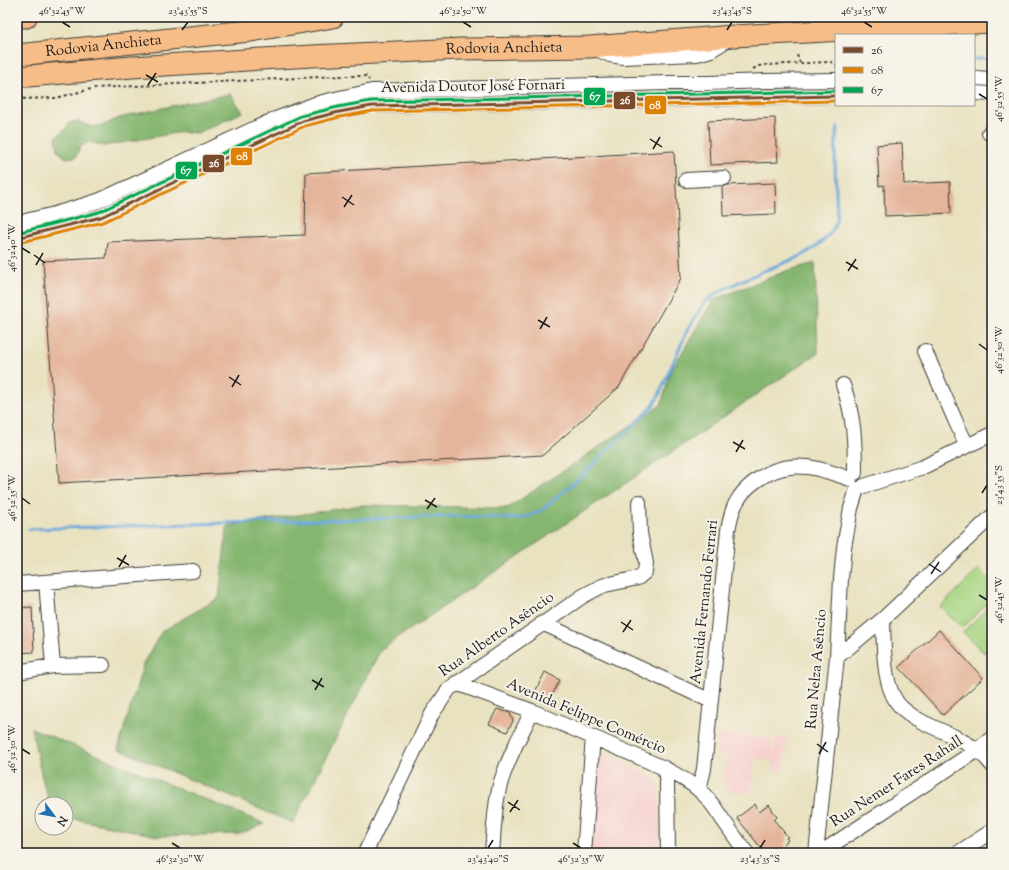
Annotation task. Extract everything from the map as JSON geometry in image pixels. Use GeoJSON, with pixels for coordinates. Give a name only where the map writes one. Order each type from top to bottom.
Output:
{"type":"FeatureCollection","features":[{"type":"Feature","properties":{"kind":"highway"},"geometry":{"type":"LineString","coordinates":[[17,18],[26,17]]}},
{"type":"Feature","properties":{"kind":"highway","name":"Rodovia Anchieta"},"geometry":{"type":"LineString","coordinates":[[17,55],[251,31],[334,17]]}},
{"type":"Feature","properties":{"kind":"highway","name":"Rodovia Anchieta"},"geometry":{"type":"LineString","coordinates":[[17,77],[312,56],[461,49],[590,47],[734,36],[992,22]]}},
{"type":"Feature","properties":{"kind":"highway"},"geometry":{"type":"LineString","coordinates":[[17,86],[56,84],[89,78],[108,70]]}},
{"type":"Feature","properties":{"kind":"street"},"geometry":{"type":"LineString","coordinates":[[975,78],[992,79]]}},
{"type":"Feature","properties":{"kind":"street","name":"Avenida Doutor José Fornari"},"geometry":{"type":"LineString","coordinates":[[17,223],[55,214],[98,201],[247,131],[295,111],[335,99],[372,91],[835,80]]}},
{"type":"Feature","properties":{"kind":"street"},"geometry":{"type":"LineString","coordinates":[[975,93],[992,94]]}},
{"type":"Feature","properties":{"kind":"street","name":"Avenida Doutor José Fornari"},"geometry":{"type":"LineString","coordinates":[[17,238],[101,217],[303,121],[372,106],[835,96]]}},
{"type":"Feature","properties":{"kind":"street"},"geometry":{"type":"LineString","coordinates":[[686,180],[724,178]]}},
{"type":"Feature","properties":{"kind":"street"},"geometry":{"type":"LineString","coordinates":[[925,350],[955,420],[968,446],[992,434]]}},
{"type":"Feature","properties":{"kind":"street","name":"Rua Nelza Asêncio"},"geometry":{"type":"LineString","coordinates":[[816,853],[837,657],[841,580],[851,508],[858,481],[853,423],[848,399],[842,385]]}},
{"type":"Feature","properties":{"kind":"street","name":"Avenida Fernando Ferrari"},"geometry":{"type":"LineString","coordinates":[[699,790],[705,762],[728,530],[732,512],[739,497],[751,485],[765,475],[790,467],[816,468],[858,481],[878,477],[891,477],[922,467],[968,446]]}},
{"type":"Feature","properties":{"kind":"street","name":"Rua Alberto Asêncio"},"geometry":{"type":"LineString","coordinates":[[369,849],[432,714],[449,688],[583,596],[612,583],[638,578],[645,572],[646,563],[640,533],[639,502]]}},
{"type":"Feature","properties":{"kind":"street"},"geometry":{"type":"LineString","coordinates":[[837,657],[883,620],[992,516]]}},
{"type":"Feature","properties":{"kind":"street"},"geometry":{"type":"LineString","coordinates":[[17,584],[193,571]]}},
{"type":"Feature","properties":{"kind":"street"},"geometry":{"type":"LineString","coordinates":[[46,582],[53,666]]}},
{"type":"Feature","properties":{"kind":"street"},"geometry":{"type":"LineString","coordinates":[[883,620],[886,667],[889,687],[897,702],[904,710],[915,718],[977,750],[983,754],[992,765]]}},
{"type":"Feature","properties":{"kind":"street"},"geometry":{"type":"LineString","coordinates":[[542,624],[711,700]]}},
{"type":"Feature","properties":{"kind":"street"},"geometry":{"type":"LineString","coordinates":[[17,672],[53,666],[103,664]]}},
{"type":"Feature","properties":{"kind":"street","name":"Avenida Felippe Comércio"},"geometry":{"type":"LineString","coordinates":[[456,683],[532,711],[664,768],[686,780],[699,790]]}},
{"type":"Feature","properties":{"kind":"street"},"geometry":{"type":"LineString","coordinates":[[492,853],[497,798],[500,784],[514,749],[532,711]]}},
{"type":"Feature","properties":{"kind":"street"},"geometry":{"type":"LineString","coordinates":[[584,853],[593,737]]}},
{"type":"Feature","properties":{"kind":"street","name":"Rua Nemer Fares Rahall"},"geometry":{"type":"LineString","coordinates":[[820,853],[977,750],[992,738]]}},
{"type":"Feature","properties":{"kind":"street"},"geometry":{"type":"LineString","coordinates":[[667,815],[678,787],[698,771],[705,762]]}},
{"type":"Feature","properties":{"kind":"street"},"geometry":{"type":"LineString","coordinates":[[664,768],[667,781],[668,853]]}},
{"type":"Feature","properties":{"kind":"street"},"geometry":{"type":"LineString","coordinates":[[699,790],[712,803],[737,841],[747,853]]}},
{"type":"Feature","properties":{"kind":"street"},"geometry":{"type":"LineString","coordinates":[[958,853],[992,831]]}},
{"type":"Feature","properties":{"kind":"path"},"geometry":{"type":"LineString","coordinates":[[797,55],[800,63]]}},
{"type":"Feature","properties":{"kind":"path"},"geometry":{"type":"LineString","coordinates":[[748,82],[750,73],[759,66],[831,62],[835,64]]}},
{"type":"Feature","properties":{"kind":"path"},"geometry":{"type":"LineString","coordinates":[[17,99],[56,98],[95,88],[339,76],[366,76],[371,83],[372,91]]}},
{"type":"Feature","properties":{"kind":"shaded area"},"geometry":{"type":"Polygon","coordinates":[[[718,733],[772,739],[771,749],[775,749],[776,737],[787,738],[783,771],[773,770],[773,760],[755,758],[752,789],[749,793],[727,791],[727,787],[723,786],[727,754],[716,753],[718,733]]]}},
{"type":"Feature","properties":{"kind":"shaded area"},"geometry":{"type":"Polygon","coordinates":[[[606,756],[654,778],[658,784],[661,853],[591,853],[599,761],[601,757],[606,756]]]}},
{"type":"Feature","properties":{"kind":"green space"},"geometry":{"type":"Polygon","coordinates":[[[230,94],[243,112],[198,133],[181,132],[104,146],[89,142],[80,147],[76,157],[66,158],[58,151],[56,137],[66,129],[69,123],[77,121],[92,127],[104,125],[119,118],[230,94]]]}},
{"type":"Feature","properties":{"kind":"green space"},"geometry":{"type":"Polygon","coordinates":[[[815,263],[818,353],[381,649],[293,823],[118,749],[144,662],[162,631],[219,598],[227,526],[362,505],[508,508],[661,405],[670,373],[713,300],[789,270],[815,263]]]}},
{"type":"Feature","properties":{"kind":"green space"},"geometry":{"type":"Polygon","coordinates":[[[979,569],[992,582],[992,599],[962,628],[940,607],[979,569]]]}},
{"type":"Feature","properties":{"kind":"green space"},"geometry":{"type":"Polygon","coordinates":[[[992,603],[992,646],[984,653],[963,632],[992,603]]]}},
{"type":"Feature","properties":{"kind":"green space"},"geometry":{"type":"Polygon","coordinates":[[[31,728],[265,824],[239,834],[157,836],[74,819],[74,796],[47,796],[31,728]]]}},
{"type":"Feature","properties":{"kind":"building"},"geometry":{"type":"Polygon","coordinates":[[[775,118],[778,162],[710,165],[708,121],[775,118]]]}},
{"type":"Feature","properties":{"kind":"building"},"geometry":{"type":"Polygon","coordinates":[[[902,143],[904,184],[950,182],[951,213],[885,216],[884,185],[879,186],[877,145],[902,143]]]}},
{"type":"Feature","properties":{"kind":"building"},"geometry":{"type":"Polygon","coordinates":[[[674,151],[681,278],[619,387],[543,455],[59,483],[43,261],[106,258],[108,242],[305,235],[306,173],[674,151]]]}},
{"type":"Feature","properties":{"kind":"building"},"geometry":{"type":"Polygon","coordinates":[[[775,183],[776,214],[723,216],[722,187],[728,185],[775,183]]]}},
{"type":"Feature","properties":{"kind":"building"},"geometry":{"type":"Polygon","coordinates":[[[32,607],[34,652],[17,653],[17,608],[32,607]]]}},
{"type":"Feature","properties":{"kind":"building"},"geometry":{"type":"Polygon","coordinates":[[[939,630],[983,678],[943,715],[899,667],[939,630]]]}},
{"type":"Feature","properties":{"kind":"building"},"geometry":{"type":"Polygon","coordinates":[[[545,672],[560,680],[550,699],[535,692],[545,672]]]}},
{"type":"Feature","properties":{"kind":"building"},"geometry":{"type":"Polygon","coordinates":[[[497,709],[510,713],[513,721],[507,732],[489,724],[497,709]]]}},
{"type":"Feature","properties":{"kind":"building"},"geometry":{"type":"Polygon","coordinates":[[[755,804],[759,812],[769,805],[777,817],[774,820],[788,837],[786,838],[788,840],[784,844],[787,849],[780,853],[765,853],[737,818],[755,804]]]}},
{"type":"Feature","properties":{"kind":"waterway"},"geometry":{"type":"LineString","coordinates":[[975,59],[992,58]]}},
{"type":"Feature","properties":{"kind":"waterway"},"geometry":{"type":"LineString","coordinates":[[29,529],[448,516],[512,519],[526,517],[542,510],[578,479],[652,407],[658,397],[687,331],[705,302],[726,288],[799,257],[814,248],[832,231],[836,222],[837,214],[835,159],[838,127]]}},
{"type":"Feature","properties":{"kind":"transit line","name":"67"},"geometry":{"type":"LineString","coordinates":[[17,233],[99,212],[301,116],[371,101],[835,91]]}},
{"type":"Feature","properties":{"kind":"transit line","name":"26"},"geometry":{"type":"LineString","coordinates":[[17,238],[101,217],[303,121],[372,106],[835,96]]}},
{"type":"Feature","properties":{"kind":"transit line","name":"08"},"geometry":{"type":"LineString","coordinates":[[18,243],[103,222],[305,126],[340,117],[373,111],[835,101]]}}]}
